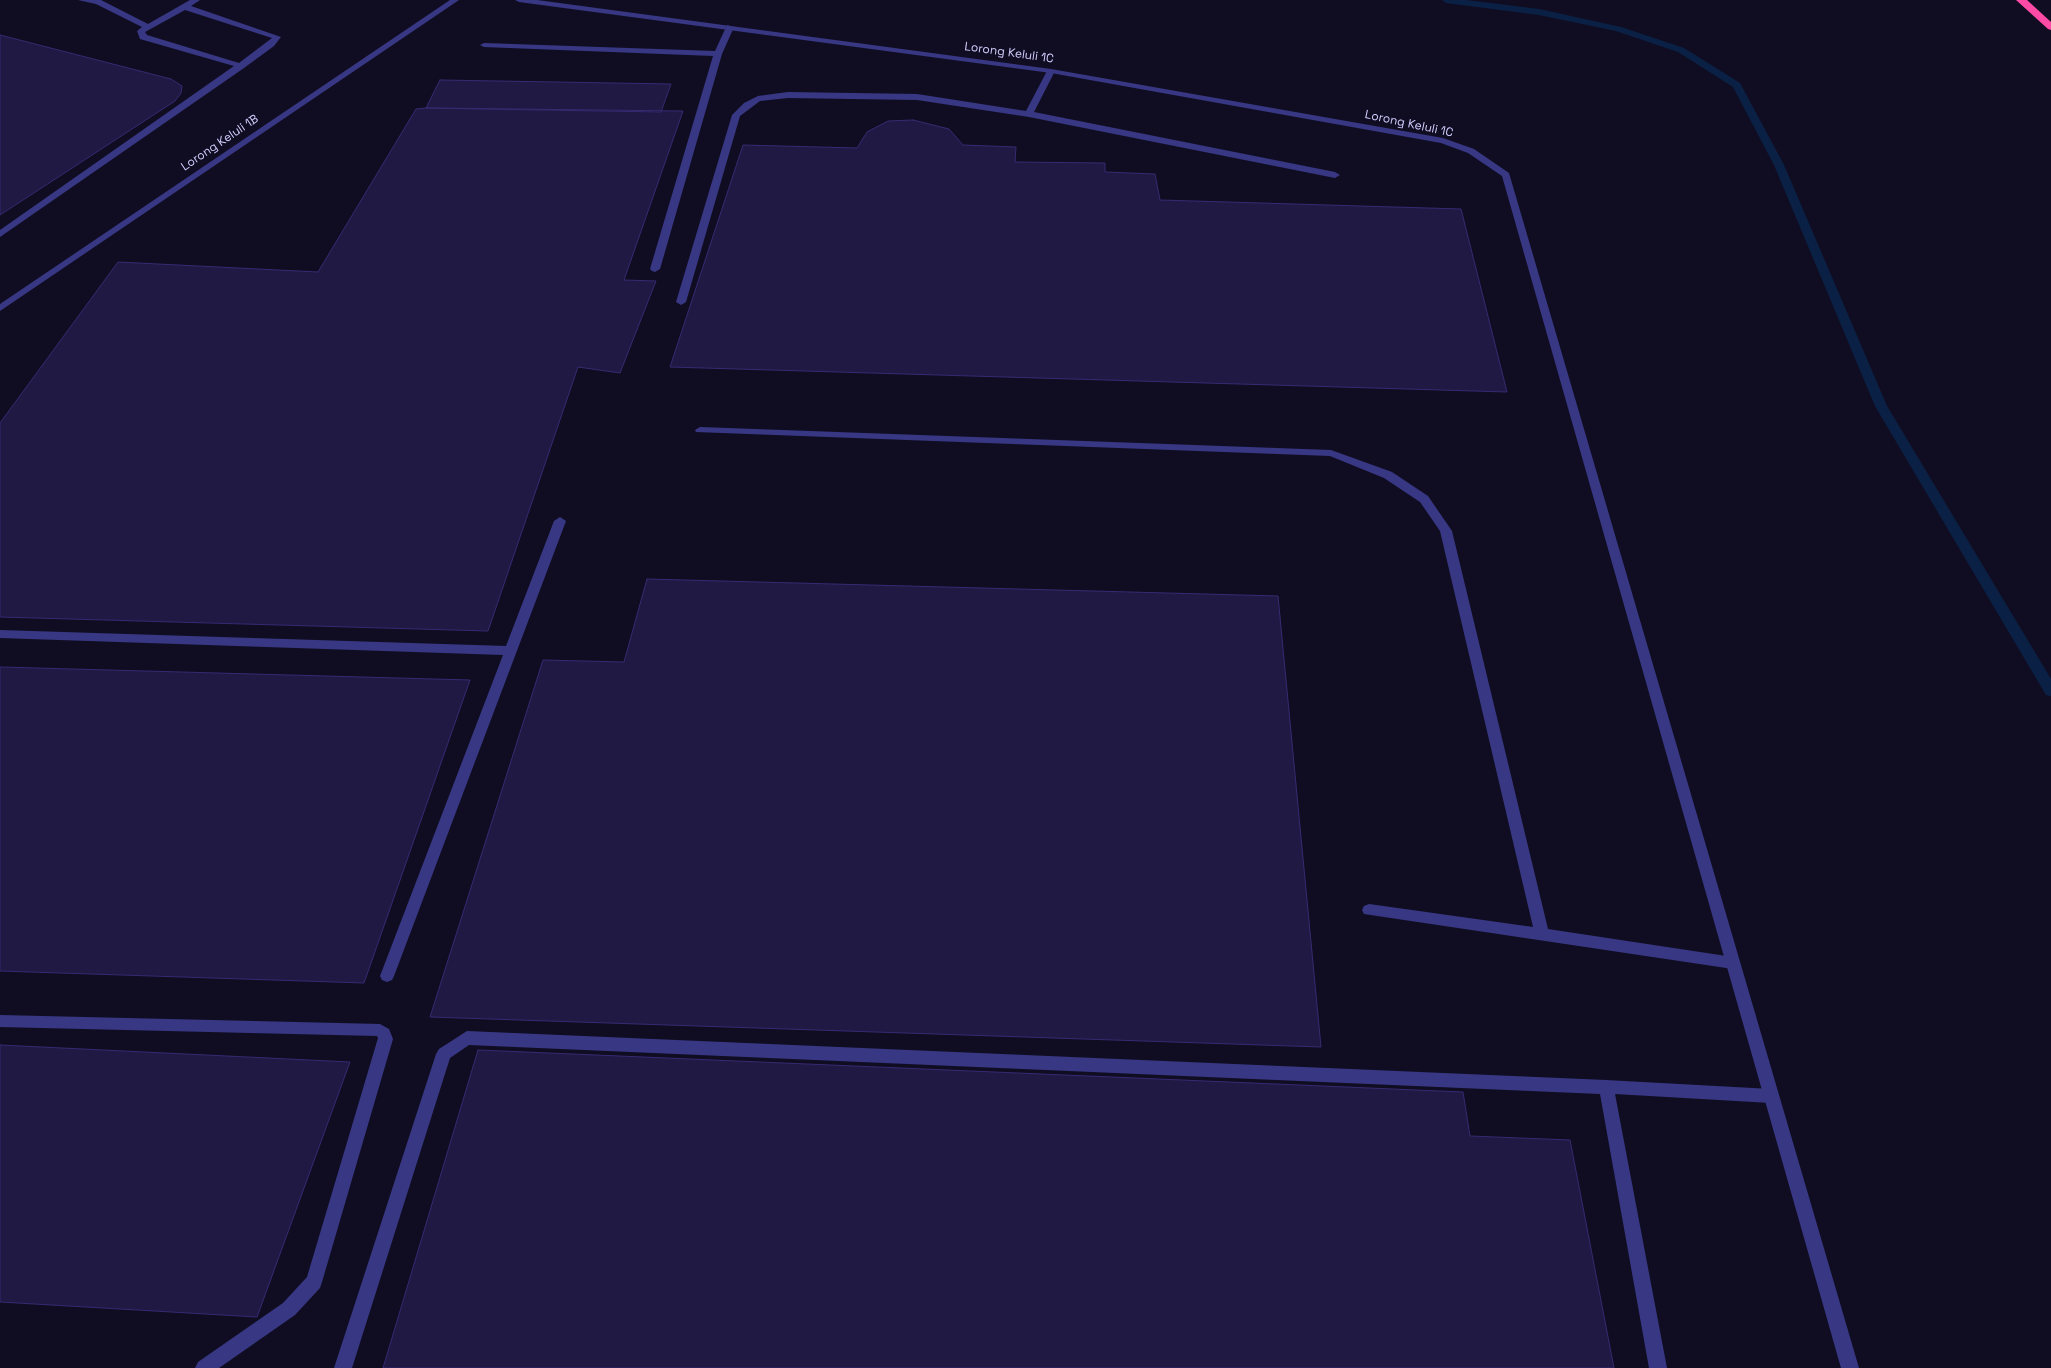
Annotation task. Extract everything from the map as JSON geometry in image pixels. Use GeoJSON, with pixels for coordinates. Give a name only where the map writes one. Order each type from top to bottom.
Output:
{"type":"FeatureCollection","features":[{"type":"Feature","properties":{"kind":"highway"},"geometry":{"type":"LineString","coordinates":[[2021,0],[2051,27]]}},
{"type":"Feature","properties":{"kind":"street"},"geometry":{"type":"LineString","coordinates":[[82,0],[99,1],[149,26]]}},
{"type":"Feature","properties":{"kind":"street"},"geometry":{"type":"LineString","coordinates":[[196,0],[141,31],[143,37],[241,66]]}},
{"type":"Feature","properties":{"kind":"street","name":"Lorong Keluli 1B"},"geometry":{"type":"LineString","coordinates":[[0,308],[454,0]]}},
{"type":"Feature","properties":{"kind":"street","name":"Lorong Keluli 1C"},"geometry":{"type":"LineString","coordinates":[[519,0],[1051,71],[1442,141],[1471,151],[1489,162],[1506,176],[1850,1368]]}},
{"type":"Feature","properties":{"kind":"street"},"geometry":{"type":"LineString","coordinates":[[0,234],[272,44],[277,36],[185,7]]}},
{"type":"Feature","properties":{"kind":"street"},"geometry":{"type":"LineString","coordinates":[[655,269],[718,54],[730,27]]}},
{"type":"Feature","properties":{"kind":"street"},"geometry":{"type":"LineString","coordinates":[[484,45],[718,54]]}},
{"type":"Feature","properties":{"kind":"street"},"geometry":{"type":"LineString","coordinates":[[1029,114],[1051,71]]}},
{"type":"Feature","properties":{"kind":"street"},"geometry":{"type":"LineString","coordinates":[[681,302],[736,115],[747,104],[758,98],[788,95],[917,97],[1029,114],[1335,175]]}},
{"type":"Feature","properties":{"kind":"street"},"geometry":{"type":"LineString","coordinates":[[700,430],[1331,453],[1388,475],[1424,499],[1446,531],[1542,934]]}},
{"type":"Feature","properties":{"kind":"street"},"geometry":{"type":"LineString","coordinates":[[387,976],[560,521]]}},
{"type":"Feature","properties":{"kind":"street"},"geometry":{"type":"LineString","coordinates":[[0,634],[510,651]]}},
{"type":"Feature","properties":{"kind":"street"},"geometry":{"type":"LineString","coordinates":[[1369,910],[1734,963]]}},
{"type":"Feature","properties":{"kind":"street"},"geometry":{"type":"LineString","coordinates":[[0,1021],[380,1030],[384,1034],[386,1039],[314,1282],[289,1309],[204,1368]]}},
{"type":"Feature","properties":{"kind":"street"},"geometry":{"type":"LineString","coordinates":[[343,1368],[444,1054],[467,1038],[1606,1087],[1772,1096]]}},
{"type":"Feature","properties":{"kind":"street"},"geometry":{"type":"LineString","coordinates":[[1606,1087],[1658,1368]]}},
{"type":"Feature","properties":{"kind":"building"},"geometry":{"type":"Polygon","coordinates":[[[0,35],[171,79],[182,86],[181,93],[175,101],[0,215],[0,35]]]}},
{"type":"Feature","properties":{"kind":"building"},"geometry":{"type":"Polygon","coordinates":[[[440,80],[671,84],[661,112],[426,108],[440,80]]]}},
{"type":"Feature","properties":{"kind":"building"},"geometry":{"type":"Polygon","coordinates":[[[416,109],[683,111],[624,280],[656,281],[620,373],[578,367],[488,631],[0,617],[0,423],[118,262],[318,272],[416,109]]]}},
{"type":"Feature","properties":{"kind":"building"},"geometry":{"type":"Polygon","coordinates":[[[913,120],[949,129],[963,145],[1016,147],[1015,162],[1105,163],[1105,172],[1155,174],[1160,200],[1461,209],[1507,392],[670,367],[743,145],[857,148],[867,132],[888,121],[913,120]]]}},
{"type":"Feature","properties":{"kind":"building"},"geometry":{"type":"Polygon","coordinates":[[[647,579],[1278,596],[1321,1047],[430,1017],[543,660],[624,662],[647,579]]]}},
{"type":"Feature","properties":{"kind":"building"},"geometry":{"type":"Polygon","coordinates":[[[0,667],[470,680],[364,983],[0,971],[0,667]]]}},
{"type":"Feature","properties":{"kind":"building"},"geometry":{"type":"Polygon","coordinates":[[[0,1045],[350,1062],[257,1317],[0,1302],[0,1045]]]}},
{"type":"Feature","properties":{"kind":"building"},"geometry":{"type":"Polygon","coordinates":[[[478,1050],[1463,1092],[1470,1136],[1570,1140],[1614,1368],[383,1368],[478,1050]]]}},
{"type":"Feature","properties":{"kind":"waterway"},"geometry":{"type":"LineString","coordinates":[[1446,0],[1539,12],[1618,29],[1681,50],[1737,85],[1779,165],[1881,406],[2051,691]]}}]}
